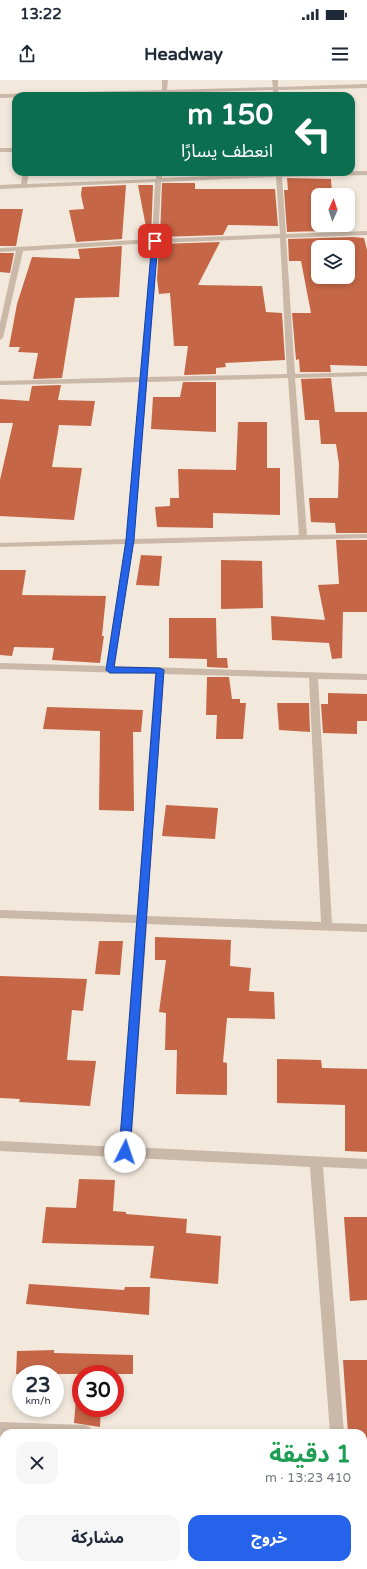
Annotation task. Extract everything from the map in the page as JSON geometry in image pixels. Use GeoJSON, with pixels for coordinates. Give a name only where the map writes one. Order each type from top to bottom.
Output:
{"type":"FeatureCollection","features":[{"type":"Feature","properties":{"kind":"street"},"geometry":{"type":"LineString","coordinates":[[165,80],[165,92]]}},
{"type":"Feature","properties":{"kind":"street"},"geometry":{"type":"LineString","coordinates":[[275,80],[276,92]]}},
{"type":"Feature","properties":{"kind":"street"},"geometry":{"type":"LineString","coordinates":[[202,92],[276,88],[367,86]]}},
{"type":"Feature","properties":{"kind":"street"},"geometry":{"type":"LineString","coordinates":[[0,96],[12,96]]}},
{"type":"Feature","properties":{"kind":"street"},"geometry":{"type":"LineString","coordinates":[[0,150],[12,150]]}},
{"type":"Feature","properties":{"kind":"street"},"geometry":{"type":"LineString","coordinates":[[355,173],[367,173]]}},
{"type":"Feature","properties":{"kind":"street"},"geometry":{"type":"LineString","coordinates":[[24,186],[25,176]]}},
{"type":"Feature","properties":{"kind":"street"},"geometry":{"type":"LineString","coordinates":[[110,670],[130,540],[159,176]]}},
{"type":"Feature","properties":{"kind":"street"},"geometry":{"type":"LineString","coordinates":[[0,188],[234,176]]}},
{"type":"Feature","properties":{"kind":"street"},"geometry":{"type":"LineString","coordinates":[[279,176],[291,374],[303,537]]}},
{"type":"Feature","properties":{"kind":"street"},"geometry":{"type":"LineString","coordinates":[[0,250],[155,241],[367,233]]}},
{"type":"Feature","properties":{"kind":"street"},"geometry":{"type":"LineString","coordinates":[[0,338],[20,249]]}},
{"type":"Feature","properties":{"kind":"street"},"geometry":{"type":"LineString","coordinates":[[0,383],[291,374],[367,374]]}},
{"type":"Feature","properties":{"kind":"street"},"geometry":{"type":"LineString","coordinates":[[0,545],[130,540],[367,536]]}},
{"type":"Feature","properties":{"kind":"street"},"geometry":{"type":"LineString","coordinates":[[0,666],[367,677]]}},
{"type":"Feature","properties":{"kind":"street"},"geometry":{"type":"LineString","coordinates":[[125,1152],[160,670]]}},
{"type":"Feature","properties":{"kind":"street"},"geometry":{"type":"LineString","coordinates":[[313,675],[327,927]]}},
{"type":"Feature","properties":{"kind":"street"},"geometry":{"type":"LineString","coordinates":[[0,914],[367,928]]}},
{"type":"Feature","properties":{"kind":"street"},"geometry":{"type":"LineString","coordinates":[[0,1146],[367,1164]]}},
{"type":"Feature","properties":{"kind":"street"},"geometry":{"type":"LineString","coordinates":[[316,1161],[337,1429]]}},
{"type":"Feature","properties":{"kind":"building"},"geometry":{"type":"Polygon","coordinates":[[[287,178],[331,179],[332,188],[311,188],[311,231],[287,232],[284,190],[288,190],[287,178]]]}},
{"type":"Feature","properties":{"kind":"building"},"geometry":{"type":"Polygon","coordinates":[[[162,183],[195,183],[195,189],[275,189],[278,226],[228,225],[223,235],[160,237],[162,183]]]}},
{"type":"Feature","properties":{"kind":"building"},"geometry":{"type":"Polygon","coordinates":[[[126,185],[122,239],[76,242],[69,210],[84,209],[81,195],[82,187],[126,185]]]}},
{"type":"Feature","properties":{"kind":"building"},"geometry":{"type":"Polygon","coordinates":[[[138,185],[153,185],[151,238],[148,238],[138,185]]]}},
{"type":"Feature","properties":{"kind":"building"},"geometry":{"type":"Polygon","coordinates":[[[0,209],[23,209],[16,246],[0,246],[0,209]]]}},
{"type":"Feature","properties":{"kind":"building"},"geometry":{"type":"Polygon","coordinates":[[[364,238],[367,250],[367,366],[330,365],[331,372],[300,372],[299,359],[296,360],[292,313],[311,313],[301,261],[289,261],[288,239],[364,238]]]}},
{"type":"Feature","properties":{"kind":"building"},"geometry":{"type":"Polygon","coordinates":[[[220,242],[198,285],[262,286],[266,312],[282,313],[285,360],[225,363],[226,367],[216,368],[216,374],[184,375],[188,346],[174,346],[170,293],[159,294],[157,279],[159,244],[220,242]]]}},
{"type":"Feature","properties":{"kind":"building"},"geometry":{"type":"Polygon","coordinates":[[[122,246],[119,297],[75,298],[62,378],[33,379],[38,353],[18,352],[20,347],[9,347],[17,304],[32,257],[80,259],[78,249],[122,246]]]}},
{"type":"Feature","properties":{"kind":"building"},"geometry":{"type":"Polygon","coordinates":[[[0,253],[14,253],[10,273],[0,272],[0,253]]]}},
{"type":"Feature","properties":{"kind":"building"},"geometry":{"type":"Polygon","coordinates":[[[331,378],[335,412],[367,412],[367,533],[336,533],[335,523],[311,522],[309,498],[338,498],[339,464],[336,444],[321,444],[319,420],[305,420],[301,379],[331,378]]]}},
{"type":"Feature","properties":{"kind":"building"},"geometry":{"type":"Polygon","coordinates":[[[183,382],[216,382],[216,432],[151,429],[153,397],[180,397],[183,382]]]}},
{"type":"Feature","properties":{"kind":"building"},"geometry":{"type":"Polygon","coordinates":[[[61,385],[58,400],[95,401],[91,426],[59,425],[52,467],[82,468],[74,520],[0,516],[0,480],[13,423],[0,423],[0,399],[29,401],[32,386],[61,385]]]}},
{"type":"Feature","properties":{"kind":"building"},"geometry":{"type":"Polygon","coordinates":[[[238,422],[267,422],[267,468],[280,468],[280,515],[213,513],[213,528],[157,527],[155,507],[170,506],[170,498],[179,498],[178,469],[236,470],[238,422]]]}},
{"type":"Feature","properties":{"kind":"building"},"geometry":{"type":"Polygon","coordinates":[[[336,540],[367,540],[367,612],[343,612],[342,658],[332,659],[329,643],[272,640],[271,616],[325,620],[318,585],[339,584],[336,540]]]}},
{"type":"Feature","properties":{"kind":"building"},"geometry":{"type":"Polygon","coordinates":[[[141,555],[162,556],[159,586],[136,585],[141,555]]]}},
{"type":"Feature","properties":{"kind":"building"},"geometry":{"type":"Polygon","coordinates":[[[221,560],[262,561],[263,608],[221,609],[221,560]]]}},
{"type":"Feature","properties":{"kind":"building"},"geometry":{"type":"Polygon","coordinates":[[[0,570],[26,570],[22,595],[106,596],[102,636],[104,636],[100,663],[52,660],[54,648],[14,647],[12,656],[0,655],[0,570]]]}},
{"type":"Feature","properties":{"kind":"building"},"geometry":{"type":"Polygon","coordinates":[[[169,618],[216,618],[217,658],[227,658],[228,668],[207,667],[207,659],[169,658],[169,618]]]}},
{"type":"Feature","properties":{"kind":"building"},"geometry":{"type":"Polygon","coordinates":[[[207,677],[229,677],[232,699],[240,699],[240,703],[246,703],[243,739],[216,739],[217,715],[206,715],[207,677]]]}},
{"type":"Feature","properties":{"kind":"building"},"geometry":{"type":"Polygon","coordinates":[[[328,693],[367,694],[367,721],[357,721],[357,734],[323,733],[321,704],[328,704],[328,693]]]}},
{"type":"Feature","properties":{"kind":"building"},"geometry":{"type":"Polygon","coordinates":[[[277,703],[309,703],[310,732],[279,730],[277,703]]]}},
{"type":"Feature","properties":{"kind":"building"},"geometry":{"type":"Polygon","coordinates":[[[47,707],[143,710],[141,732],[133,732],[134,811],[99,810],[100,731],[43,729],[47,707]]]}},
{"type":"Feature","properties":{"kind":"building"},"geometry":{"type":"Polygon","coordinates":[[[166,805],[218,808],[215,839],[162,836],[166,805]]]}},
{"type":"Feature","properties":{"kind":"building"},"geometry":{"type":"Polygon","coordinates":[[[155,937],[231,940],[230,966],[251,968],[249,991],[274,992],[275,1019],[227,1018],[223,1062],[227,1063],[227,1095],[176,1094],[177,1050],[165,1050],[166,1013],[159,1012],[166,960],[155,960],[155,937]]]}},
{"type":"Feature","properties":{"kind":"building"},"geometry":{"type":"Polygon","coordinates":[[[99,941],[123,941],[120,975],[95,974],[99,941]]]}},
{"type":"Feature","properties":{"kind":"building"},"geometry":{"type":"Polygon","coordinates":[[[0,976],[87,979],[83,1011],[72,1010],[67,1060],[96,1061],[90,1106],[19,1102],[20,1099],[0,1098],[0,976]]]}},
{"type":"Feature","properties":{"kind":"building"},"geometry":{"type":"Polygon","coordinates":[[[277,1059],[321,1060],[322,1068],[367,1069],[367,1152],[345,1151],[345,1105],[277,1103],[277,1059]]]}},
{"type":"Feature","properties":{"kind":"building"},"geometry":{"type":"Polygon","coordinates":[[[79,1179],[115,1180],[113,1211],[126,1212],[126,1214],[187,1219],[186,1233],[221,1236],[218,1284],[150,1278],[154,1246],[42,1243],[46,1207],[76,1208],[79,1179]]]}},
{"type":"Feature","properties":{"kind":"building"},"geometry":{"type":"Polygon","coordinates":[[[344,1217],[367,1217],[367,1300],[350,1301],[344,1217]]]}},
{"type":"Feature","properties":{"kind":"building"},"geometry":{"type":"Polygon","coordinates":[[[29,1284],[124,1290],[125,1287],[150,1287],[149,1315],[26,1304],[29,1284]]]}},
{"type":"Feature","properties":{"kind":"building"},"geometry":{"type":"Polygon","coordinates":[[[54,1350],[54,1353],[133,1355],[133,1374],[124,1374],[124,1365],[72,1365],[72,1374],[64,1374],[64,1365],[16,1365],[17,1351],[54,1350]]]}},
{"type":"Feature","properties":{"kind":"building"},"geometry":{"type":"Polygon","coordinates":[[[343,1360],[367,1360],[367,1429],[348,1429],[343,1360]]]}},
{"type":"Feature","properties":{"kind":"building"},"geometry":{"type":"Polygon","coordinates":[[[74,1417],[101,1417],[100,1427],[74,1423],[74,1417]]]}},
{"type":"Feature","properties":{"kind":"route"},"geometry":{"type":"LineString","coordinates":[[125,1152],[160,670],[110,670],[130,540],[155,241]]}}]}
